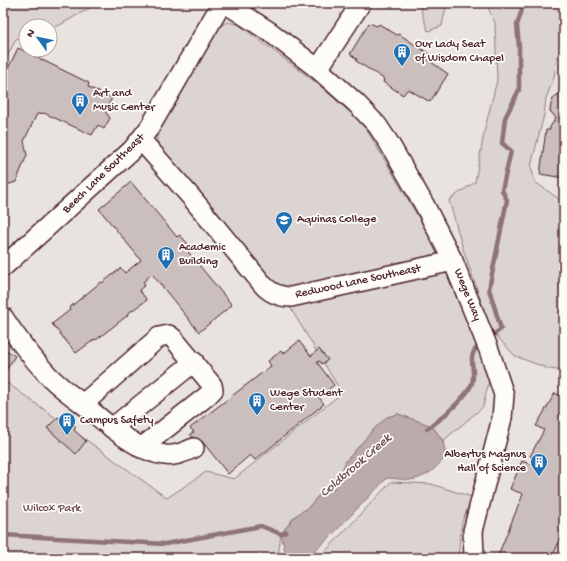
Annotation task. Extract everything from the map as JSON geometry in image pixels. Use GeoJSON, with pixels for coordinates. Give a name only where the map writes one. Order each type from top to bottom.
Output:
{"type":"FeatureCollection","features":[{"type":"Feature","properties":{"kind":"street","name":"Wege Way"},"geometry":{"type":"LineString","coordinates":[[223,3],[270,32],[318,69],[361,108],[377,125],[425,206],[453,260],[489,350],[503,389],[504,402],[502,418],[473,531],[474,558]]}},
{"type":"Feature","properties":{"kind":"street","name":"Beech Lane Southeast"},"geometry":{"type":"LineString","coordinates":[[3,267],[132,150],[141,140],[223,3]]}},
{"type":"Feature","properties":{"kind":"street"},"geometry":{"type":"LineString","coordinates":[[318,69],[362,3]]}},
{"type":"Feature","properties":{"kind":"street","name":"Redwood Lane Southeast"},"geometry":{"type":"LineString","coordinates":[[141,140],[264,286],[274,294],[291,297],[453,260]]}},
{"type":"Feature","properties":{"kind":"street"},"geometry":{"type":"LineString","coordinates":[[3,317],[42,368],[55,382],[112,428],[141,448],[167,456],[177,455],[194,448]]}},
{"type":"Feature","properties":{"kind":"street"},"geometry":{"type":"LineString","coordinates":[[83,404],[153,342],[162,336],[169,335],[173,338],[212,385],[212,392],[141,448]]}},
{"type":"Feature","properties":{"kind":"street"},"geometry":{"type":"LineString","coordinates":[[112,428],[194,362]]}},
{"type":"Feature","properties":{"kind":"shaded area","name":"Aquinas College"},"geometry":{"type":"Polygon","coordinates":[[[3,3],[564,3],[564,558],[220,558],[3,420],[3,3]]]}},
{"type":"Feature","properties":{"kind":"green space"},"geometry":{"type":"Polygon","coordinates":[[[3,3],[98,3],[58,26],[58,18],[18,18],[18,38],[16,39],[3,65],[3,3]]]}},
{"type":"Feature","properties":{"kind":"green space"},"geometry":{"type":"Polygon","coordinates":[[[421,3],[451,3],[446,6],[442,26],[428,31],[422,14],[421,3]]]}},
{"type":"Feature","properties":{"kind":"green space"},"geometry":{"type":"Polygon","coordinates":[[[486,3],[564,3],[564,48],[557,56],[554,78],[546,98],[544,115],[531,166],[535,182],[559,199],[564,219],[564,371],[549,369],[515,356],[491,330],[463,249],[449,200],[475,182],[485,128],[497,80],[495,23],[486,3]]]}},
{"type":"Feature","properties":{"kind":"green space","name":"Wilcox Park"},"geometry":{"type":"Polygon","coordinates":[[[227,22],[238,24],[318,84],[350,112],[367,130],[433,242],[490,376],[483,407],[443,441],[432,426],[398,414],[387,417],[372,431],[346,461],[335,488],[319,495],[308,508],[295,516],[281,534],[278,558],[3,558],[3,380],[167,498],[206,472],[234,479],[342,393],[277,286],[157,141],[157,133],[217,28],[227,22]]]}},
{"type":"Feature","properties":{"kind":"green space"},"geometry":{"type":"Polygon","coordinates":[[[391,482],[431,484],[472,497],[462,522],[459,558],[319,558],[391,482]]]}},
{"type":"Feature","properties":{"kind":"water"},"geometry":{"type":"Polygon","coordinates":[[[398,414],[432,426],[443,441],[446,456],[443,460],[431,472],[416,479],[410,480],[387,478],[328,539],[308,556],[294,557],[285,551],[281,534],[295,516],[308,508],[319,495],[335,488],[346,461],[372,431],[387,417],[398,414]]]}},
{"type":"Feature","properties":{"kind":"building","name":"Our Lady Seat of Wisdom Chapel"},"geometry":{"type":"Polygon","coordinates":[[[369,23],[377,26],[379,24],[397,35],[399,34],[429,54],[427,59],[448,74],[430,102],[408,89],[403,95],[383,82],[384,79],[356,61],[357,59],[350,54],[369,23]]]}},
{"type":"Feature","properties":{"kind":"building","name":"Art and Music Center"},"geometry":{"type":"Polygon","coordinates":[[[18,48],[18,58],[38,58],[89,83],[88,87],[112,98],[105,111],[110,118],[104,129],[98,125],[92,135],[44,113],[37,114],[24,141],[27,155],[16,182],[3,186],[3,79],[18,48]]]}},
{"type":"Feature","properties":{"kind":"building"},"geometry":{"type":"Polygon","coordinates":[[[564,91],[564,178],[540,174],[546,130],[550,130],[550,127],[556,118],[550,111],[551,104],[554,97],[564,91]]]}},
{"type":"Feature","properties":{"kind":"building","name":"Academic Building"},"geometry":{"type":"Polygon","coordinates":[[[131,182],[177,237],[180,235],[188,244],[186,246],[189,253],[232,305],[199,332],[152,274],[143,282],[145,285],[139,290],[147,300],[127,314],[128,315],[96,340],[95,339],[76,353],[52,324],[101,282],[102,283],[121,268],[125,273],[141,260],[99,209],[131,182]]]}},
{"type":"Feature","properties":{"kind":"building","name":"Wege Student Center"},"geometry":{"type":"Polygon","coordinates":[[[299,341],[311,356],[319,349],[328,360],[322,364],[320,361],[317,362],[334,385],[319,397],[324,404],[255,460],[250,455],[228,474],[202,441],[198,444],[190,434],[194,432],[190,428],[271,366],[268,361],[281,351],[283,354],[299,341]]]}},
{"type":"Feature","properties":{"kind":"building"},"geometry":{"type":"Polygon","coordinates":[[[3,348],[15,356],[3,375],[3,348]]]}},
{"type":"Feature","properties":{"kind":"building","name":"Albertus Magnus Hall of Science"},"geometry":{"type":"Polygon","coordinates":[[[555,393],[564,398],[564,530],[552,558],[497,558],[523,494],[510,489],[522,461],[536,466],[538,460],[530,456],[544,430],[536,426],[555,393]]]}},
{"type":"Feature","properties":{"kind":"building","name":"Campus Safety"},"geometry":{"type":"Polygon","coordinates":[[[58,417],[70,427],[73,424],[76,427],[74,430],[86,441],[76,454],[47,428],[58,417]]]}},
{"type":"Feature","properties":{"kind":"waterway","name":"Coldbrook Creek"},"geometry":{"type":"LineString","coordinates":[[489,338],[501,329],[489,289],[507,200],[502,190],[511,151],[502,143],[505,118],[519,90],[519,47],[517,25],[524,3]]}},
{"type":"Feature","properties":{"kind":"waterway","name":"Coldbrook Creek"},"geometry":{"type":"LineString","coordinates":[[427,429],[439,420],[465,395],[472,383],[473,378],[473,353],[481,344]]}},
{"type":"Feature","properties":{"kind":"waterway","name":"Coldbrook Creek"},"geometry":{"type":"LineString","coordinates":[[3,535],[165,544],[261,526],[281,534],[286,532]]}},
{"type":"Feature","properties":{"kind":"place","name":"Our Lady Seat of Wisdom Chapel"},"geometry":{"type":"Point","coordinates":[402,67]}},
{"type":"Feature","properties":{"kind":"place","name":"Art and Music Center"},"geometry":{"type":"Point","coordinates":[80,116]}},
{"type":"Feature","properties":{"kind":"place","name":"Aquinas College"},"geometry":{"type":"Point","coordinates":[284,235]}},
{"type":"Feature","properties":{"kind":"place","name":"Academic Building"},"geometry":{"type":"Point","coordinates":[166,270]}},
{"type":"Feature","properties":{"kind":"place","name":"Wege Student Center"},"geometry":{"type":"Point","coordinates":[257,416]}},
{"type":"Feature","properties":{"kind":"place","name":"Campus Safety"},"geometry":{"type":"Point","coordinates":[67,436]}},
{"type":"Feature","properties":{"kind":"place","name":"Albertus Magnus Hall of Science"},"geometry":{"type":"Point","coordinates":[539,477]}}]}
